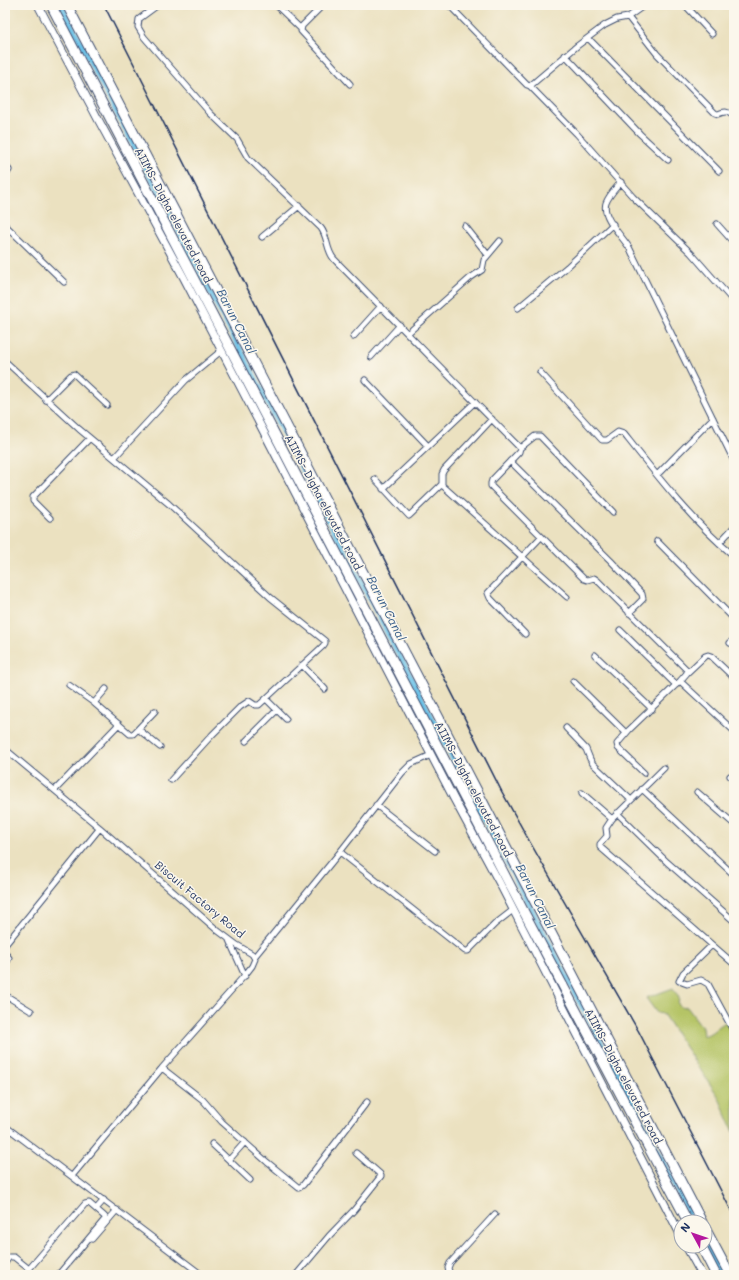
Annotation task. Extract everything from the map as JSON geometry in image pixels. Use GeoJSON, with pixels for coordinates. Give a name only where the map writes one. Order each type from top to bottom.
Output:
{"type":"FeatureCollection","features":[{"type":"Feature","properties":{"kind":"highway","name":"AIIMS- Digha elevated road"},"geometry":{"type":"LineString","coordinates":[[51,5],[684,1214]]}},
{"type":"Feature","properties":{"kind":"highway","name":"AIIMS- Digha elevated road"},"geometry":{"type":"LineString","coordinates":[[67,5],[698,1214]]}},
{"type":"Feature","properties":{"kind":"highway"},"geometry":{"type":"LineString","coordinates":[[713,1243],[730,1275]]}},
{"type":"Feature","properties":{"kind":"highway"},"geometry":{"type":"LineString","coordinates":[[704,1254],[716,1275]]}},
{"type":"Feature","properties":{"kind":"main road"},"geometry":{"type":"LineString","coordinates":[[38,5],[184,278],[673,1220]]}},
{"type":"Feature","properties":{"kind":"main road"},"geometry":{"type":"LineString","coordinates":[[690,1254],[702,1275]]}},
{"type":"Feature","properties":{"kind":"street"},"geometry":{"type":"LineString","coordinates":[[158,5],[139,19],[138,26],[141,34],[206,109],[237,139],[248,158],[316,222],[324,232],[332,256],[520,448]]}},
{"type":"Feature","properties":{"kind":"street"},"geometry":{"type":"LineString","coordinates":[[276,5],[301,29],[350,84]]}},
{"type":"Feature","properties":{"kind":"street"},"geometry":{"type":"LineString","coordinates":[[449,5],[527,85],[530,86],[633,197],[691,253],[734,302]]}},
{"type":"Feature","properties":{"kind":"street"},"geometry":{"type":"LineString","coordinates":[[530,86],[588,38],[612,21],[628,17],[645,5]]}},
{"type":"Feature","properties":{"kind":"street"},"geometry":{"type":"LineString","coordinates":[[685,5],[712,34]]}},
{"type":"Feature","properties":{"kind":"street"},"geometry":{"type":"LineString","coordinates":[[301,29],[319,6]]}},
{"type":"Feature","properties":{"kind":"street"},"geometry":{"type":"LineString","coordinates":[[628,17],[657,54],[715,113],[718,114],[729,112],[734,117]]}},
{"type":"Feature","properties":{"kind":"street"},"geometry":{"type":"LineString","coordinates":[[588,38],[719,171]]}},
{"type":"Feature","properties":{"kind":"street"},"geometry":{"type":"LineString","coordinates":[[566,56],[640,134],[668,160]]}},
{"type":"Feature","properties":{"kind":"street"},"geometry":{"type":"LineString","coordinates":[[5,165],[9,170],[5,176]]}},
{"type":"Feature","properties":{"kind":"street"},"geometry":{"type":"LineString","coordinates":[[620,182],[607,201],[606,210],[613,224],[630,250],[734,461]]}},
{"type":"Feature","properties":{"kind":"street"},"geometry":{"type":"LineString","coordinates":[[262,238],[299,206]]}},
{"type":"Feature","properties":{"kind":"street"},"geometry":{"type":"LineString","coordinates":[[518,308],[567,267],[613,224]]}},
{"type":"Feature","properties":{"kind":"street"},"geometry":{"type":"LineString","coordinates":[[717,224],[734,243]]}},
{"type":"Feature","properties":{"kind":"street"},"geometry":{"type":"LineString","coordinates":[[5,225],[64,282]]}},
{"type":"Feature","properties":{"kind":"street"},"geometry":{"type":"LineString","coordinates":[[465,226],[488,255]]}},
{"type":"Feature","properties":{"kind":"street"},"geometry":{"type":"LineString","coordinates":[[408,333],[470,278],[482,270],[483,261],[500,240]]}},
{"type":"Feature","properties":{"kind":"street"},"geometry":{"type":"LineString","coordinates":[[353,337],[381,306]]}},
{"type":"Feature","properties":{"kind":"street"},"geometry":{"type":"LineString","coordinates":[[370,357],[400,325]]}},
{"type":"Feature","properties":{"kind":"street"},"geometry":{"type":"LineString","coordinates":[[114,458],[186,380],[221,351]]}},
{"type":"Feature","properties":{"kind":"street"},"geometry":{"type":"LineString","coordinates":[[5,361],[46,400],[169,504],[270,597],[325,641],[323,646],[257,706],[249,701],[246,702],[171,780]]}},
{"type":"Feature","properties":{"kind":"street"},"geometry":{"type":"LineString","coordinates":[[540,372],[601,439],[606,440],[616,433],[621,432],[683,505],[719,543],[734,556]]}},
{"type":"Feature","properties":{"kind":"street"},"geometry":{"type":"LineString","coordinates":[[46,400],[71,375],[74,374],[107,405]]}},
{"type":"Feature","properties":{"kind":"street"},"geometry":{"type":"LineString","coordinates":[[365,380],[428,446]]}},
{"type":"Feature","properties":{"kind":"street"},"geometry":{"type":"LineString","coordinates":[[383,489],[475,402]]}},
{"type":"Feature","properties":{"kind":"street"},"geometry":{"type":"LineString","coordinates":[[657,475],[714,418]]}},
{"type":"Feature","properties":{"kind":"street"},"geometry":{"type":"LineString","coordinates":[[492,419],[444,470],[442,474],[442,485],[567,597]]}},
{"type":"Feature","properties":{"kind":"street"},"geometry":{"type":"LineString","coordinates":[[613,512],[540,436],[535,436],[520,448],[520,450],[490,483],[491,486],[584,579],[587,580],[594,578],[597,580],[686,669],[687,673]]}},
{"type":"Feature","properties":{"kind":"street"},"geometry":{"type":"LineString","coordinates":[[50,518],[33,501],[32,497],[90,438]]}},
{"type":"Feature","properties":{"kind":"street"},"geometry":{"type":"LineString","coordinates":[[510,461],[611,561],[644,596],[643,599],[629,612]]}},
{"type":"Feature","properties":{"kind":"street"},"geometry":{"type":"LineString","coordinates":[[375,479],[409,516],[442,485]]}},
{"type":"Feature","properties":{"kind":"street"},"geometry":{"type":"LineString","coordinates":[[719,543],[734,528]]}},
{"type":"Feature","properties":{"kind":"street"},"geometry":{"type":"LineString","coordinates":[[525,634],[488,594],[490,589],[541,537]]}},
{"type":"Feature","properties":{"kind":"street"},"geometry":{"type":"LineString","coordinates":[[657,541],[734,619]]}},
{"type":"Feature","properties":{"kind":"street"},"geometry":{"type":"LineString","coordinates":[[620,630],[676,685]]}},
{"type":"Feature","properties":{"kind":"street"},"geometry":{"type":"LineString","coordinates":[[594,655],[652,709]]}},
{"type":"Feature","properties":{"kind":"street"},"geometry":{"type":"LineString","coordinates":[[644,773],[617,747],[618,742],[626,733],[687,673],[708,655],[734,676]]}},
{"type":"Feature","properties":{"kind":"street"},"geometry":{"type":"LineString","coordinates":[[302,665],[325,689]]}},
{"type":"Feature","properties":{"kind":"street"},"geometry":{"type":"LineString","coordinates":[[573,681],[626,733]]}},
{"type":"Feature","properties":{"kind":"street"},"geometry":{"type":"LineString","coordinates":[[680,681],[734,731]]}},
{"type":"Feature","properties":{"kind":"street"},"geometry":{"type":"LineString","coordinates":[[69,684],[131,734],[156,712]]}},
{"type":"Feature","properties":{"kind":"street"},"geometry":{"type":"LineString","coordinates":[[94,703],[106,689]]}},
{"type":"Feature","properties":{"kind":"street"},"geometry":{"type":"LineString","coordinates":[[266,699],[286,719]]}},
{"type":"Feature","properties":{"kind":"street"},"geometry":{"type":"LineString","coordinates":[[246,741],[277,710]]}},
{"type":"Feature","properties":{"kind":"street"},"geometry":{"type":"LineString","coordinates":[[55,790],[119,724]]}},
{"type":"Feature","properties":{"kind":"street"},"geometry":{"type":"LineString","coordinates":[[566,728],[586,749],[591,761],[631,800]]}},
{"type":"Feature","properties":{"kind":"street"},"geometry":{"type":"LineString","coordinates":[[138,729],[160,747]]}},
{"type":"Feature","properties":{"kind":"street","name":"Biscuit Factory Road"},"geometry":{"type":"LineString","coordinates":[[5,749],[100,828],[229,939],[255,956]]}},
{"type":"Feature","properties":{"kind":"street"},"geometry":{"type":"LineString","coordinates":[[72,1176],[162,1068],[244,976],[252,966],[255,956],[298,901],[340,852],[407,768],[416,761],[431,754]]}},
{"type":"Feature","properties":{"kind":"street"},"geometry":{"type":"LineString","coordinates":[[664,768],[612,819],[606,828],[607,836],[600,844],[600,847],[734,964]]}},
{"type":"Feature","properties":{"kind":"street"},"geometry":{"type":"LineString","coordinates":[[642,789],[734,875]]}},
{"type":"Feature","properties":{"kind":"street"},"geometry":{"type":"LineString","coordinates":[[697,792],[734,824]]}},
{"type":"Feature","properties":{"kind":"street"},"geometry":{"type":"LineString","coordinates":[[582,793],[612,819]]}},
{"type":"Feature","properties":{"kind":"street"},"geometry":{"type":"LineString","coordinates":[[376,805],[435,851]]}},
{"type":"Feature","properties":{"kind":"street"},"geometry":{"type":"LineString","coordinates":[[617,813],[667,862],[734,921]]}},
{"type":"Feature","properties":{"kind":"street"},"geometry":{"type":"LineString","coordinates":[[5,946],[100,828]]}},
{"type":"Feature","properties":{"kind":"street"},"geometry":{"type":"LineString","coordinates":[[340,852],[465,951],[468,951],[495,924],[513,910]]}},
{"type":"Feature","properties":{"kind":"street"},"geometry":{"type":"LineString","coordinates":[[229,939],[244,976]]}},
{"type":"Feature","properties":{"kind":"street"},"geometry":{"type":"LineString","coordinates":[[712,945],[684,973],[679,981],[687,984],[701,980],[708,984],[734,1032]]}},
{"type":"Feature","properties":{"kind":"street"},"geometry":{"type":"LineString","coordinates":[[5,953],[10,958],[5,965]]}},
{"type":"Feature","properties":{"kind":"street"},"geometry":{"type":"LineString","coordinates":[[5,995],[31,1011]]}},
{"type":"Feature","properties":{"kind":"street"},"geometry":{"type":"LineString","coordinates":[[162,1068],[203,1100],[222,1122],[273,1167],[300,1188],[366,1102]]}},
{"type":"Feature","properties":{"kind":"street"},"geometry":{"type":"LineString","coordinates":[[5,1126],[202,1275]]}},
{"type":"Feature","properties":{"kind":"street"},"geometry":{"type":"LineString","coordinates":[[230,1160],[245,1142]]}},
{"type":"Feature","properties":{"kind":"street"},"geometry":{"type":"LineString","coordinates":[[212,1144],[250,1180]]}},
{"type":"Feature","properties":{"kind":"street"},"geometry":{"type":"LineString","coordinates":[[296,1275],[329,1236],[357,1207],[381,1176],[356,1153]]}},
{"type":"Feature","properties":{"kind":"street"},"geometry":{"type":"LineString","coordinates":[[96,1209],[104,1200]]}},
{"type":"Feature","properties":{"kind":"street"},"geometry":{"type":"LineString","coordinates":[[24,1275],[85,1204],[89,1203],[104,1216],[105,1219],[58,1275]]}},
{"type":"Feature","properties":{"kind":"street"},"geometry":{"type":"LineString","coordinates":[[62,1275],[117,1210]]}},
{"type":"Feature","properties":{"kind":"street"},"geometry":{"type":"LineString","coordinates":[[450,1275],[448,1265],[495,1214]]}},
{"type":"Feature","properties":{"kind":"street"},"geometry":{"type":"LineString","coordinates":[[5,1262],[10,1257],[14,1257],[29,1269]]}},
{"type":"Feature","properties":{"kind":"green space"},"geometry":{"type":"Polygon","coordinates":[[[673,988],[679,998],[678,1004],[682,1008],[687,1007],[702,1027],[703,1036],[710,1034],[726,1022],[734,1038],[734,1132],[718,1096],[663,1014],[657,1013],[646,998],[673,988]]]}},
{"type":"Feature","properties":{"kind":"waterway","name":"Barun Canal"},"geometry":{"type":"LineString","coordinates":[[61,5],[690,1214]]}},
{"type":"Feature","properties":{"kind":"waterway","name":"Barun Canal"},"geometry":{"type":"LineString","coordinates":[[710,1254],[721,1275]]}},
{"type":"Feature","properties":{"kind":"railway"},"geometry":{"type":"LineString","coordinates":[[104,5],[502,792],[639,1032],[734,1216]]}}]}
